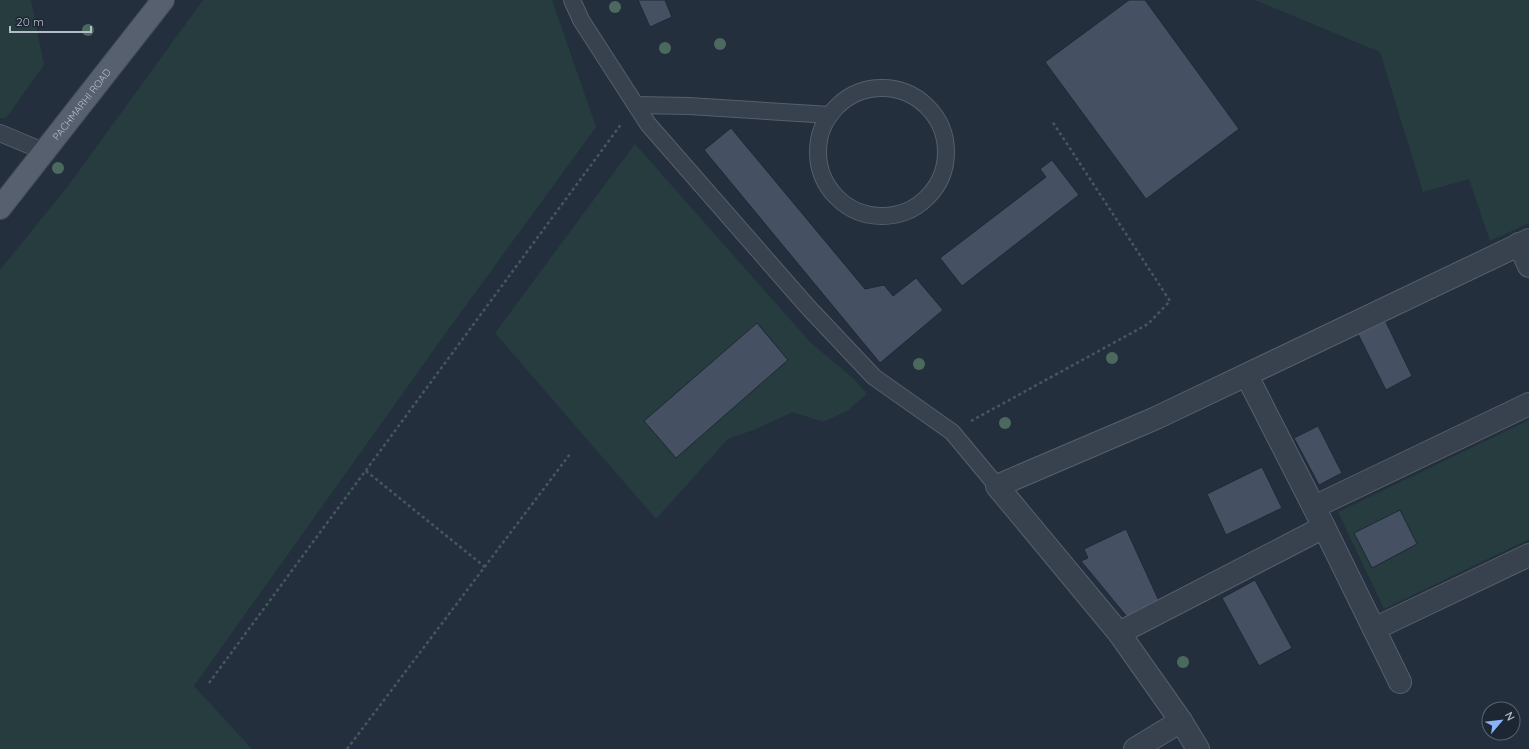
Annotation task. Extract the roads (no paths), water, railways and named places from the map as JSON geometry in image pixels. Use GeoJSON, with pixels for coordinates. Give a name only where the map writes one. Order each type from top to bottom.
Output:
{"type":"FeatureCollection","features":[{"type":"Feature","properties":{"kind":"main road","name":"PACHMARHI ROAD"},"geometry":{"type":"LineString","coordinates":[[0,208],[163,0]]}},
{"type":"Feature","properties":{"kind":"street"},"geometry":{"type":"LineString","coordinates":[[1198,749],[1181,721],[1119,633],[997,486],[1156,418],[1247,376],[1524,242],[1529,266]]}},
{"type":"Feature","properties":{"kind":"street"},"geometry":{"type":"LineString","coordinates":[[1247,376],[1314,507],[1400,682]]}},
{"type":"Feature","properties":{"kind":"street"},"geometry":{"type":"LineString","coordinates":[[1314,507],[1529,404]]}},
{"type":"Feature","properties":{"kind":"street"},"geometry":{"type":"LineString","coordinates":[[1119,633],[1324,527]]}},
{"type":"Feature","properties":{"kind":"street"},"geometry":{"type":"LineString","coordinates":[[1374,629],[1529,555]]}},
{"type":"Feature","properties":{"kind":"street"},"geometry":{"type":"LineString","coordinates":[[1135,749],[1181,721]]}},
{"type":"Feature","properties":{"kind":"lane"},"geometry":{"type":"LineString","coordinates":[[572,0],[581,20],[648,124],[807,306],[874,377],[952,432],[997,486]]}},
{"type":"Feature","properties":{"kind":"lane"},"geometry":{"type":"LineString","coordinates":[[886,87],[906,92],[923,102],[937,119],[945,139],[946,162],[939,182],[926,200],[907,212],[885,217],[863,214],[844,204],[829,188],[820,169],[818,149],[822,129],[830,115],[832,111],[847,98],[866,89],[886,87]]}},
{"type":"Feature","properties":{"kind":"lane"},"geometry":{"type":"LineString","coordinates":[[636,105],[689,106],[830,115]]}},
{"type":"Feature","properties":{"kind":"lane"},"geometry":{"type":"LineString","coordinates":[[0,133],[44,151]]}}]}
